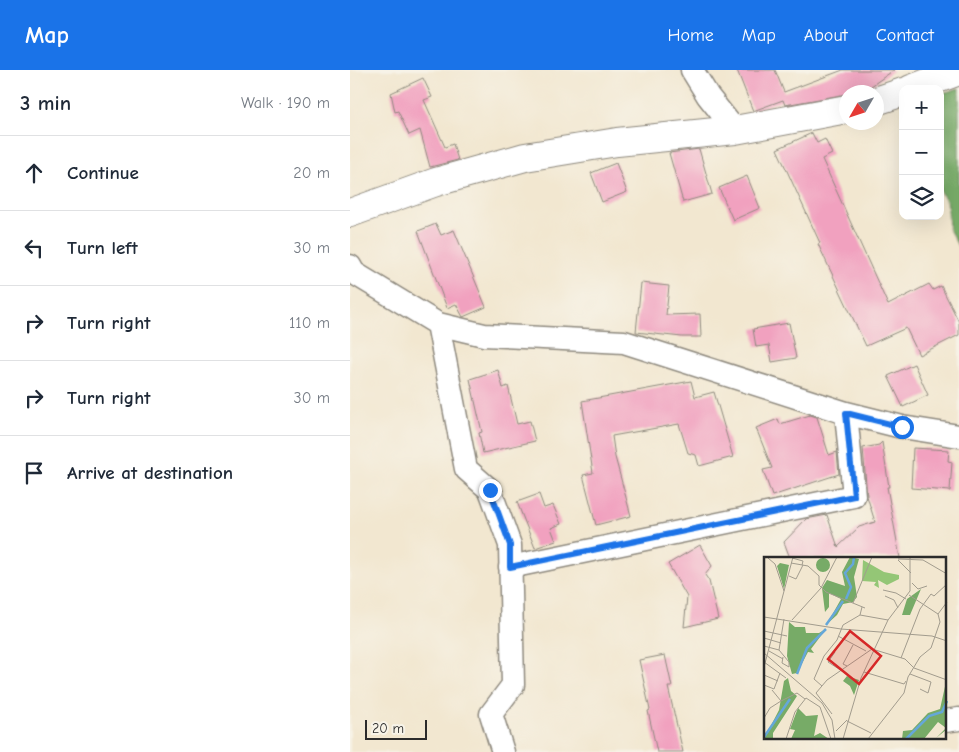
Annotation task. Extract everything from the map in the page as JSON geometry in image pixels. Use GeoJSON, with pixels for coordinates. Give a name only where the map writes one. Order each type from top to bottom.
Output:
{"type":"FeatureCollection","features":[{"type":"Feature","properties":{"kind":"street"},"geometry":{"type":"LineString","coordinates":[[692,70],[708,96],[735,130]]}},
{"type":"Feature","properties":{"kind":"street"},"geometry":{"type":"LineString","coordinates":[[922,85],[959,71]]}},
{"type":"Feature","properties":{"kind":"street"},"geometry":{"type":"LineString","coordinates":[[884,98],[899,93]]}},
{"type":"Feature","properties":{"kind":"street"},"geometry":{"type":"LineString","coordinates":[[350,213],[436,182],[525,157],[617,142],[735,130],[839,110]]}},
{"type":"Feature","properties":{"kind":"street"},"geometry":{"type":"LineString","coordinates":[[350,266],[354,273],[438,324],[484,335],[624,342],[846,413],[902,427],[959,436]]}},
{"type":"Feature","properties":{"kind":"street"},"geometry":{"type":"LineString","coordinates":[[438,324],[466,469],[490,490],[510,545],[513,685],[491,714],[503,752]]}},
{"type":"Feature","properties":{"kind":"street"},"geometry":{"type":"LineString","coordinates":[[510,567],[854,496],[846,413]]}},
{"type":"Feature","properties":{"kind":"street"},"geometry":{"type":"LineString","coordinates":[[946,721],[959,720]]}},
{"type":"Feature","properties":{"kind":"green space"},"geometry":{"type":"Polygon","coordinates":[[[959,88],[959,248],[949,229],[947,201],[944,197],[944,93],[959,88]]]}},
{"type":"Feature","properties":{"kind":"building"},"geometry":{"type":"Polygon","coordinates":[[[737,70],[775,70],[784,92],[843,70],[894,70],[873,85],[839,85],[839,95],[785,105],[783,100],[753,111],[737,70]]]}},
{"type":"Feature","properties":{"kind":"building"},"geometry":{"type":"Polygon","coordinates":[[[423,78],[432,97],[424,100],[445,147],[453,144],[458,160],[430,167],[420,130],[409,135],[398,111],[395,112],[391,93],[423,78]]]}},
{"type":"Feature","properties":{"kind":"building"},"geometry":{"type":"Polygon","coordinates":[[[812,133],[817,143],[825,139],[832,154],[822,159],[888,305],[929,284],[933,290],[941,286],[959,322],[959,335],[919,355],[906,328],[866,346],[818,244],[820,243],[777,149],[812,133]]]}},
{"type":"Feature","properties":{"kind":"building"},"geometry":{"type":"Polygon","coordinates":[[[699,149],[712,194],[683,202],[669,153],[699,149]]]}},
{"type":"Feature","properties":{"kind":"building"},"geometry":{"type":"Polygon","coordinates":[[[616,163],[627,192],[602,202],[591,173],[616,163]]]}},
{"type":"Feature","properties":{"kind":"building"},"geometry":{"type":"Polygon","coordinates":[[[747,176],[760,208],[733,220],[719,188],[747,176]]]}},
{"type":"Feature","properties":{"kind":"building"},"geometry":{"type":"Polygon","coordinates":[[[436,224],[441,235],[454,230],[486,307],[463,317],[456,304],[447,308],[418,231],[436,224]]]}},
{"type":"Feature","properties":{"kind":"building"},"geometry":{"type":"Polygon","coordinates":[[[641,283],[669,286],[666,315],[700,314],[701,337],[636,332],[641,283]]]}},
{"type":"Feature","properties":{"kind":"building"},"geometry":{"type":"Polygon","coordinates":[[[789,323],[796,358],[772,362],[769,345],[756,347],[753,329],[789,323]]]}},
{"type":"Feature","properties":{"kind":"building"},"geometry":{"type":"Polygon","coordinates":[[[914,364],[928,395],[903,407],[888,376],[914,364]]]}},
{"type":"Feature","properties":{"kind":"building"},"geometry":{"type":"Polygon","coordinates":[[[498,370],[503,388],[508,386],[517,424],[530,421],[535,441],[483,453],[479,433],[482,432],[470,379],[498,370]]]}},
{"type":"Feature","properties":{"kind":"building"},"geometry":{"type":"Polygon","coordinates":[[[691,381],[695,397],[714,392],[733,457],[699,466],[696,455],[688,453],[679,424],[612,436],[615,457],[631,516],[596,525],[583,475],[593,473],[582,401],[691,381]]]}},
{"type":"Feature","properties":{"kind":"building"},"geometry":{"type":"Polygon","coordinates":[[[810,415],[817,417],[829,455],[837,452],[839,474],[772,496],[763,470],[772,468],[756,428],[778,419],[780,424],[810,415]]]}},
{"type":"Feature","properties":{"kind":"building"},"geometry":{"type":"Polygon","coordinates":[[[882,442],[889,487],[887,487],[900,557],[790,557],[784,542],[806,519],[827,515],[838,547],[859,527],[875,522],[867,496],[863,448],[879,445],[882,442]]]}},
{"type":"Feature","properties":{"kind":"building"},"geometry":{"type":"Polygon","coordinates":[[[913,448],[949,450],[948,461],[952,462],[950,491],[911,488],[913,448]]]}},
{"type":"Feature","properties":{"kind":"building"},"geometry":{"type":"Polygon","coordinates":[[[539,494],[544,508],[553,505],[561,524],[551,528],[556,541],[535,548],[517,502],[539,494]]]}},
{"type":"Feature","properties":{"kind":"building"},"geometry":{"type":"Polygon","coordinates":[[[700,545],[712,566],[705,575],[709,581],[718,619],[684,627],[687,597],[668,564],[700,545]]]}},
{"type":"Feature","properties":{"kind":"building"},"geometry":{"type":"Polygon","coordinates":[[[665,655],[672,687],[668,687],[683,752],[657,752],[648,711],[650,710],[639,660],[665,655]]]}},
{"type":"Feature","properties":{"kind":"route"},"geometry":{"type":"LineString","coordinates":[[490,490],[510,545],[510,567],[854,496],[846,413],[902,427]]}}]}
